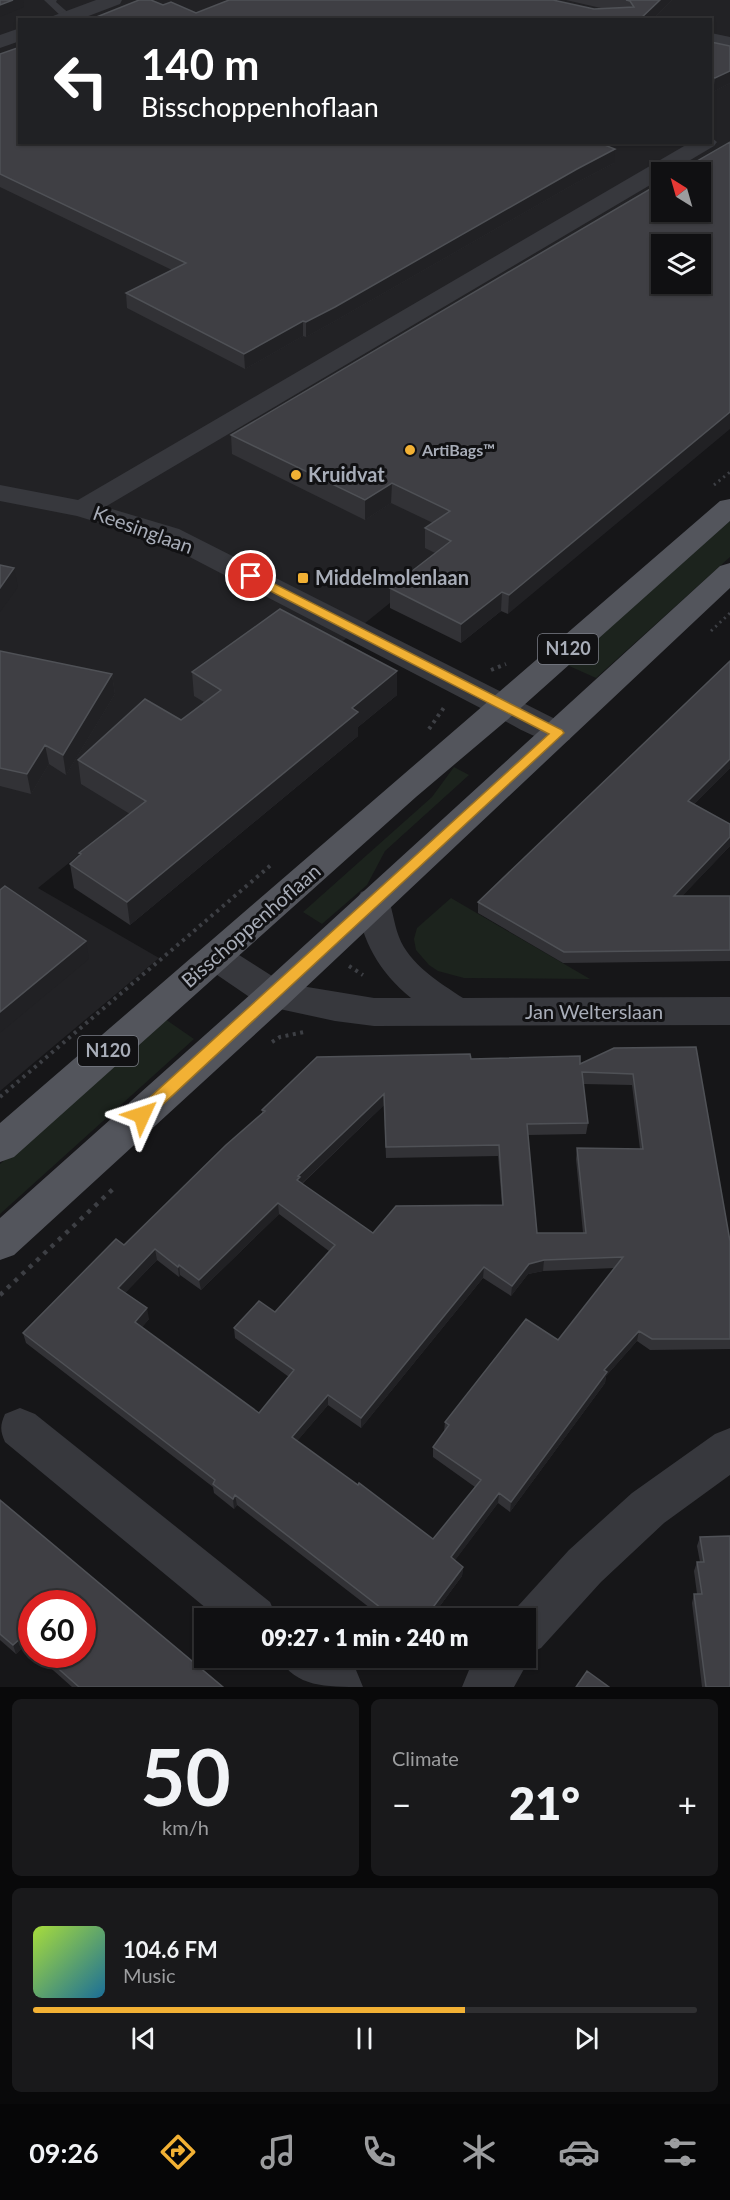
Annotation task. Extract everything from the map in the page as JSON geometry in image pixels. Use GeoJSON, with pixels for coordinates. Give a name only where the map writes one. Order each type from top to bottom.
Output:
{"type":"FeatureCollection","features":[{"type":"Feature","properties":{"kind":"main road","name":"Bisschoppenhoflaan"},"geometry":{"type":"LineString","coordinates":[[0,1146],[405,789],[503,707],[730,507]]}},
{"type":"Feature","properties":{"kind":"main road","name":"N120"},"geometry":{"type":"LineString","coordinates":[[0,1243],[274,995],[730,572]]}},
{"type":"Feature","properties":{"kind":"street"},"geometry":{"type":"LineString","coordinates":[[64,18],[113,0]]}},
{"type":"Feature","properties":{"kind":"street"},"geometry":{"type":"LineString","coordinates":[[0,42],[18,35]]}},
{"type":"Feature","properties":{"kind":"street"},"geometry":{"type":"LineString","coordinates":[[712,39],[730,43]]}},
{"type":"Feature","properties":{"kind":"street"},"geometry":{"type":"LineString","coordinates":[[82,508],[704,144]]}},
{"type":"Feature","properties":{"kind":"street","name":"Keesinglaan"},"geometry":{"type":"LineString","coordinates":[[0,493],[82,508],[169,535],[503,707]]}},
{"type":"Feature","properties":{"kind":"street"},"geometry":{"type":"LineString","coordinates":[[503,707],[558,733]]}},
{"type":"Feature","properties":{"kind":"street"},"geometry":{"type":"LineString","coordinates":[[373,901],[378,930],[390,957],[410,980],[459,1013]]}},
{"type":"Feature","properties":{"kind":"street","name":"Jan Welterslaan"},"geometry":{"type":"LineString","coordinates":[[216,957],[274,995],[374,1012],[730,1011]]}},
{"type":"Feature","properties":{"kind":"street"},"geometry":{"type":"LineString","coordinates":[[20,1428],[242,1608]]}},
{"type":"Feature","properties":{"kind":"street"},"geometry":{"type":"LineString","coordinates":[[536,1620],[585,1566],[648,1508],[730,1449]]}},
{"type":"Feature","properties":{"kind":"street"},"geometry":{"type":"LineString","coordinates":[[315,1668],[339,1687]]}},
{"type":"Feature","properties":{"kind":"street"},"geometry":{"type":"LineString","coordinates":[[486,1687],[499,1668]]}},
{"type":"Feature","properties":{"kind":"lane"},"geometry":{"type":"LineString","coordinates":[[52,0],[48,1],[64,18]]}},
{"type":"Feature","properties":{"kind":"path"},"geometry":{"type":"LineString","coordinates":[[423,735],[446,705],[466,687]]}},
{"type":"Feature","properties":{"kind":"path"},"geometry":{"type":"LineString","coordinates":[[0,1097],[279,858]]}},
{"type":"Feature","properties":{"kind":"path"},"geometry":{"type":"LineString","coordinates":[[266,1046],[280,1037],[311,1032],[363,975],[384,942]]}},
{"type":"Feature","properties":{"kind":"path"},"geometry":{"type":"LineString","coordinates":[[0,1295],[120,1182]]}},
{"type":"Feature","properties":{"kind":"shaded area"},"geometry":{"type":"Polygon","coordinates":[[[0,0],[730,0],[730,363],[443,560],[38,888],[159,958],[0,1091],[0,0]]]}},
{"type":"Feature","properties":{"kind":"shaded area"},"geometry":{"type":"Polygon","coordinates":[[[730,521],[730,557],[596,678],[567,665],[730,521]]]}},
{"type":"Feature","properties":{"kind":"shaded area"},"geometry":{"type":"Polygon","coordinates":[[[454,767],[469,775],[385,851],[367,885],[322,924],[303,912],[432,797],[454,767]]]}},
{"type":"Feature","properties":{"kind":"shaded area"},"geometry":{"type":"Polygon","coordinates":[[[451,898],[590,979],[464,978],[438,971],[429,965],[416,950],[414,939],[417,928],[451,898]]]}},
{"type":"Feature","properties":{"kind":"shaded area"},"geometry":{"type":"Polygon","coordinates":[[[165,1019],[194,1039],[0,1214],[0,1164],[165,1019]]]}},
{"type":"Feature","properties":{"kind":"building"},"geometry":{"type":"Polygon","coordinates":[[[0,0],[13,0],[0,5],[0,0]]]}},
{"type":"Feature","properties":{"kind":"building"},"geometry":{"type":"Polygon","coordinates":[[[139,0],[151,0],[163,5],[171,2],[196,13],[229,0],[553,0],[594,9],[634,7],[630,1],[626,0],[660,0],[641,18],[94,18],[139,0]]]}},
{"type":"Feature","properties":{"kind":"building"},"geometry":{"type":"Polygon","coordinates":[[[712,42],[730,46],[730,71],[715,78],[712,77],[712,42]]]}},
{"type":"Feature","properties":{"kind":"building"},"geometry":{"type":"Polygon","coordinates":[[[18,48],[18,144],[602,144],[615,149],[335,307],[306,322],[303,321],[244,354],[126,293],[186,263],[0,174],[0,54],[18,48]]]}},
{"type":"Feature","properties":{"kind":"building"},"geometry":{"type":"Polygon","coordinates":[[[730,142],[730,412],[509,595],[502,592],[461,624],[390,588],[451,541],[425,528],[450,511],[392,483],[365,500],[231,435],[651,188],[651,222],[711,222],[711,162],[695,162],[730,142]]]}},
{"type":"Feature","properties":{"kind":"building"},"geometry":{"type":"Polygon","coordinates":[[[0,565],[14,568],[0,588],[0,565]]]}},
{"type":"Feature","properties":{"kind":"building"},"geometry":{"type":"Polygon","coordinates":[[[280,609],[397,671],[352,708],[358,712],[127,902],[70,864],[81,854],[79,853],[146,801],[78,760],[145,699],[181,720],[221,690],[192,672],[280,609]]]}},
{"type":"Feature","properties":{"kind":"building"},"geometry":{"type":"Polygon","coordinates":[[[0,651],[112,674],[63,755],[45,745],[27,774],[0,768],[0,651]]]}},
{"type":"Feature","properties":{"kind":"building"},"geometry":{"type":"Polygon","coordinates":[[[730,661],[730,759],[688,801],[730,824],[730,837],[674,896],[730,896],[730,950],[564,952],[478,902],[730,661]]]}},
{"type":"Feature","properties":{"kind":"building"},"geometry":{"type":"Polygon","coordinates":[[[5,886],[86,941],[0,1012],[0,890],[5,886]]]}},
{"type":"Feature","properties":{"kind":"building"},"geometry":{"type":"Polygon","coordinates":[[[696,1047],[730,1241],[730,1339],[652,1339],[639,1331],[604,1370],[607,1372],[511,1502],[499,1493],[451,1557],[463,1567],[432,1608],[381,1608],[235,1495],[233,1499],[213,1484],[215,1480],[23,1333],[116,1239],[124,1245],[226,1145],[265,1111],[262,1110],[317,1057],[470,1054],[471,1059],[580,1056],[580,1064],[614,1048],[696,1047]],[[582,1072],[588,1123],[527,1124],[537,1233],[586,1233],[577,1148],[643,1149],[633,1074],[582,1072]],[[384,1094],[298,1176],[300,1177],[297,1180],[373,1233],[396,1206],[503,1205],[499,1145],[386,1147],[384,1094]],[[278,1203],[199,1280],[155,1249],[118,1288],[147,1308],[135,1322],[259,1413],[294,1370],[234,1328],[259,1301],[275,1312],[335,1245],[278,1203]],[[623,1257],[544,1260],[529,1264],[512,1286],[484,1267],[361,1418],[328,1395],[292,1437],[358,1485],[359,1483],[433,1539],[481,1480],[433,1447],[449,1425],[445,1422],[526,1319],[558,1340],[623,1257]]]}},
{"type":"Feature","properties":{"kind":"building"},"geometry":{"type":"Polygon","coordinates":[[[0,1500],[194,1663],[194,1668],[200,1668],[223,1687],[79,1687],[58,1668],[96,1668],[96,1590],[18,1590],[18,1641],[13,1645],[0,1634],[0,1500]]]}},
{"type":"Feature","properties":{"kind":"building"},"geometry":{"type":"Polygon","coordinates":[[[730,1536],[730,1687],[706,1687],[694,1594],[702,1594],[697,1562],[704,1562],[700,1537],[730,1536]]]}},
{"type":"Feature","properties":{"kind":"building"},"geometry":{"type":"Polygon","coordinates":[[[587,1671],[609,1687],[576,1687],[587,1671]]]}},
{"type":"Feature","properties":{"kind":"place","name":"ArtiBags™"},"geometry":{"type":"Point","coordinates":[410,450]}},
{"type":"Feature","properties":{"kind":"place","name":"Kruidvat"},"geometry":{"type":"Point","coordinates":[296,475]}},
{"type":"Feature","properties":{"kind":"place","name":"Middelmolenlaan"},"geometry":{"type":"Point","coordinates":[303,578]}},
{"type":"Feature","properties":{"kind":"route"},"geometry":{"type":"LineString","coordinates":[[142,1115],[558,733],[503,707],[251,576]]}}]}
